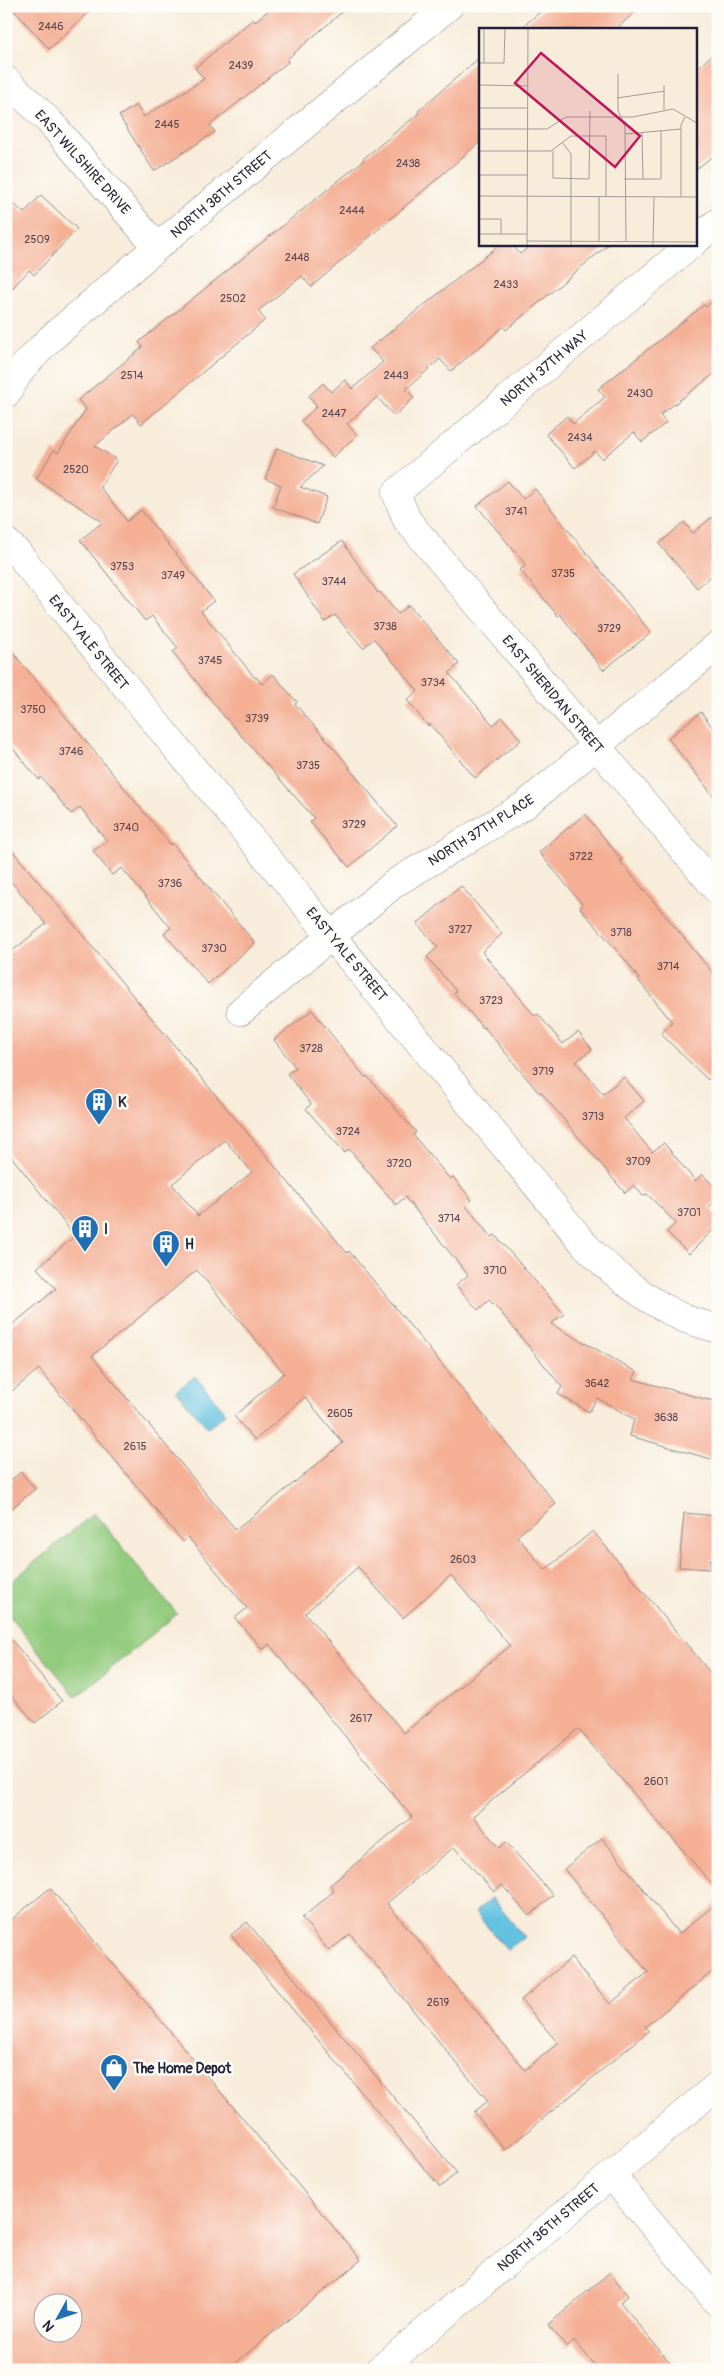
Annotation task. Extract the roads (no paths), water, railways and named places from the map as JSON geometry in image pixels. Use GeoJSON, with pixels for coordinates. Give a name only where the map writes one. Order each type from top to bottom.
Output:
{"type":"FeatureCollection","features":[{"type":"Feature","properties":{"kind":"street","name":"NORTH 38TH STREET"},"geometry":{"type":"LineString","coordinates":[[6,394],[22,368],[50,339],[157,247],[449,6]]}},
{"type":"Feature","properties":{"kind":"street","name":"EAST WILSHIRE DRIVE"},"geometry":{"type":"LineString","coordinates":[[6,80],[49,122],[157,247]]}},
{"type":"Feature","properties":{"kind":"street"},"geometry":{"type":"LineString","coordinates":[[696,240],[718,222]]}},
{"type":"Feature","properties":{"kind":"street","name":"NORTH 37TH WAY"},"geometry":{"type":"LineString","coordinates":[[396,492],[691,245]]}},
{"type":"Feature","properties":{"kind":"street","name":"EAST SHERIDAN STREET"},"geometry":{"type":"LineString","coordinates":[[396,492],[407,520],[718,891]]}},
{"type":"Feature","properties":{"kind":"street","name":"EAST YALE STREET"},"geometry":{"type":"LineString","coordinates":[[6,542],[17,552],[183,758],[332,935],[585,1244],[611,1272],[639,1292],[681,1318],[718,1329]]}},
{"type":"Feature","properties":{"kind":"street","name":"NORTH 37TH PLACE"},"geometry":{"type":"LineString","coordinates":[[241,1011],[395,883],[525,805],[718,645]]}},
{"type":"Feature","properties":{"kind":"street","name":"NORTH 36TH STREET"},"geometry":{"type":"LineString","coordinates":[[379,2370],[718,2085]]}},
{"type":"Feature","properties":{"kind":"street"},"geometry":{"type":"LineString","coordinates":[[611,2175],[718,2303]]}},
{"type":"Feature","properties":{"kind":"water"},"geometry":{"type":"Polygon","coordinates":[[[195,1376],[226,1413],[208,1428],[176,1391],[195,1376]]]}},
{"type":"Feature","properties":{"kind":"water"},"geometry":{"type":"Polygon","coordinates":[[[492,1898],[524,1937],[507,1950],[475,1912],[492,1898]]]}},
{"type":"Feature","properties":{"kind":"place","name":"K"},"geometry":{"type":"Point","coordinates":[99,1126]}},
{"type":"Feature","properties":{"kind":"place","name":"I"},"geometry":{"type":"Point","coordinates":[85,1253]}},
{"type":"Feature","properties":{"kind":"place","name":"H"},"geometry":{"type":"Point","coordinates":[166,1268]}},
{"type":"Feature","properties":{"kind":"place","name":"The Home Depot"},"geometry":{"type":"Point","coordinates":[114,2092]}}]}
